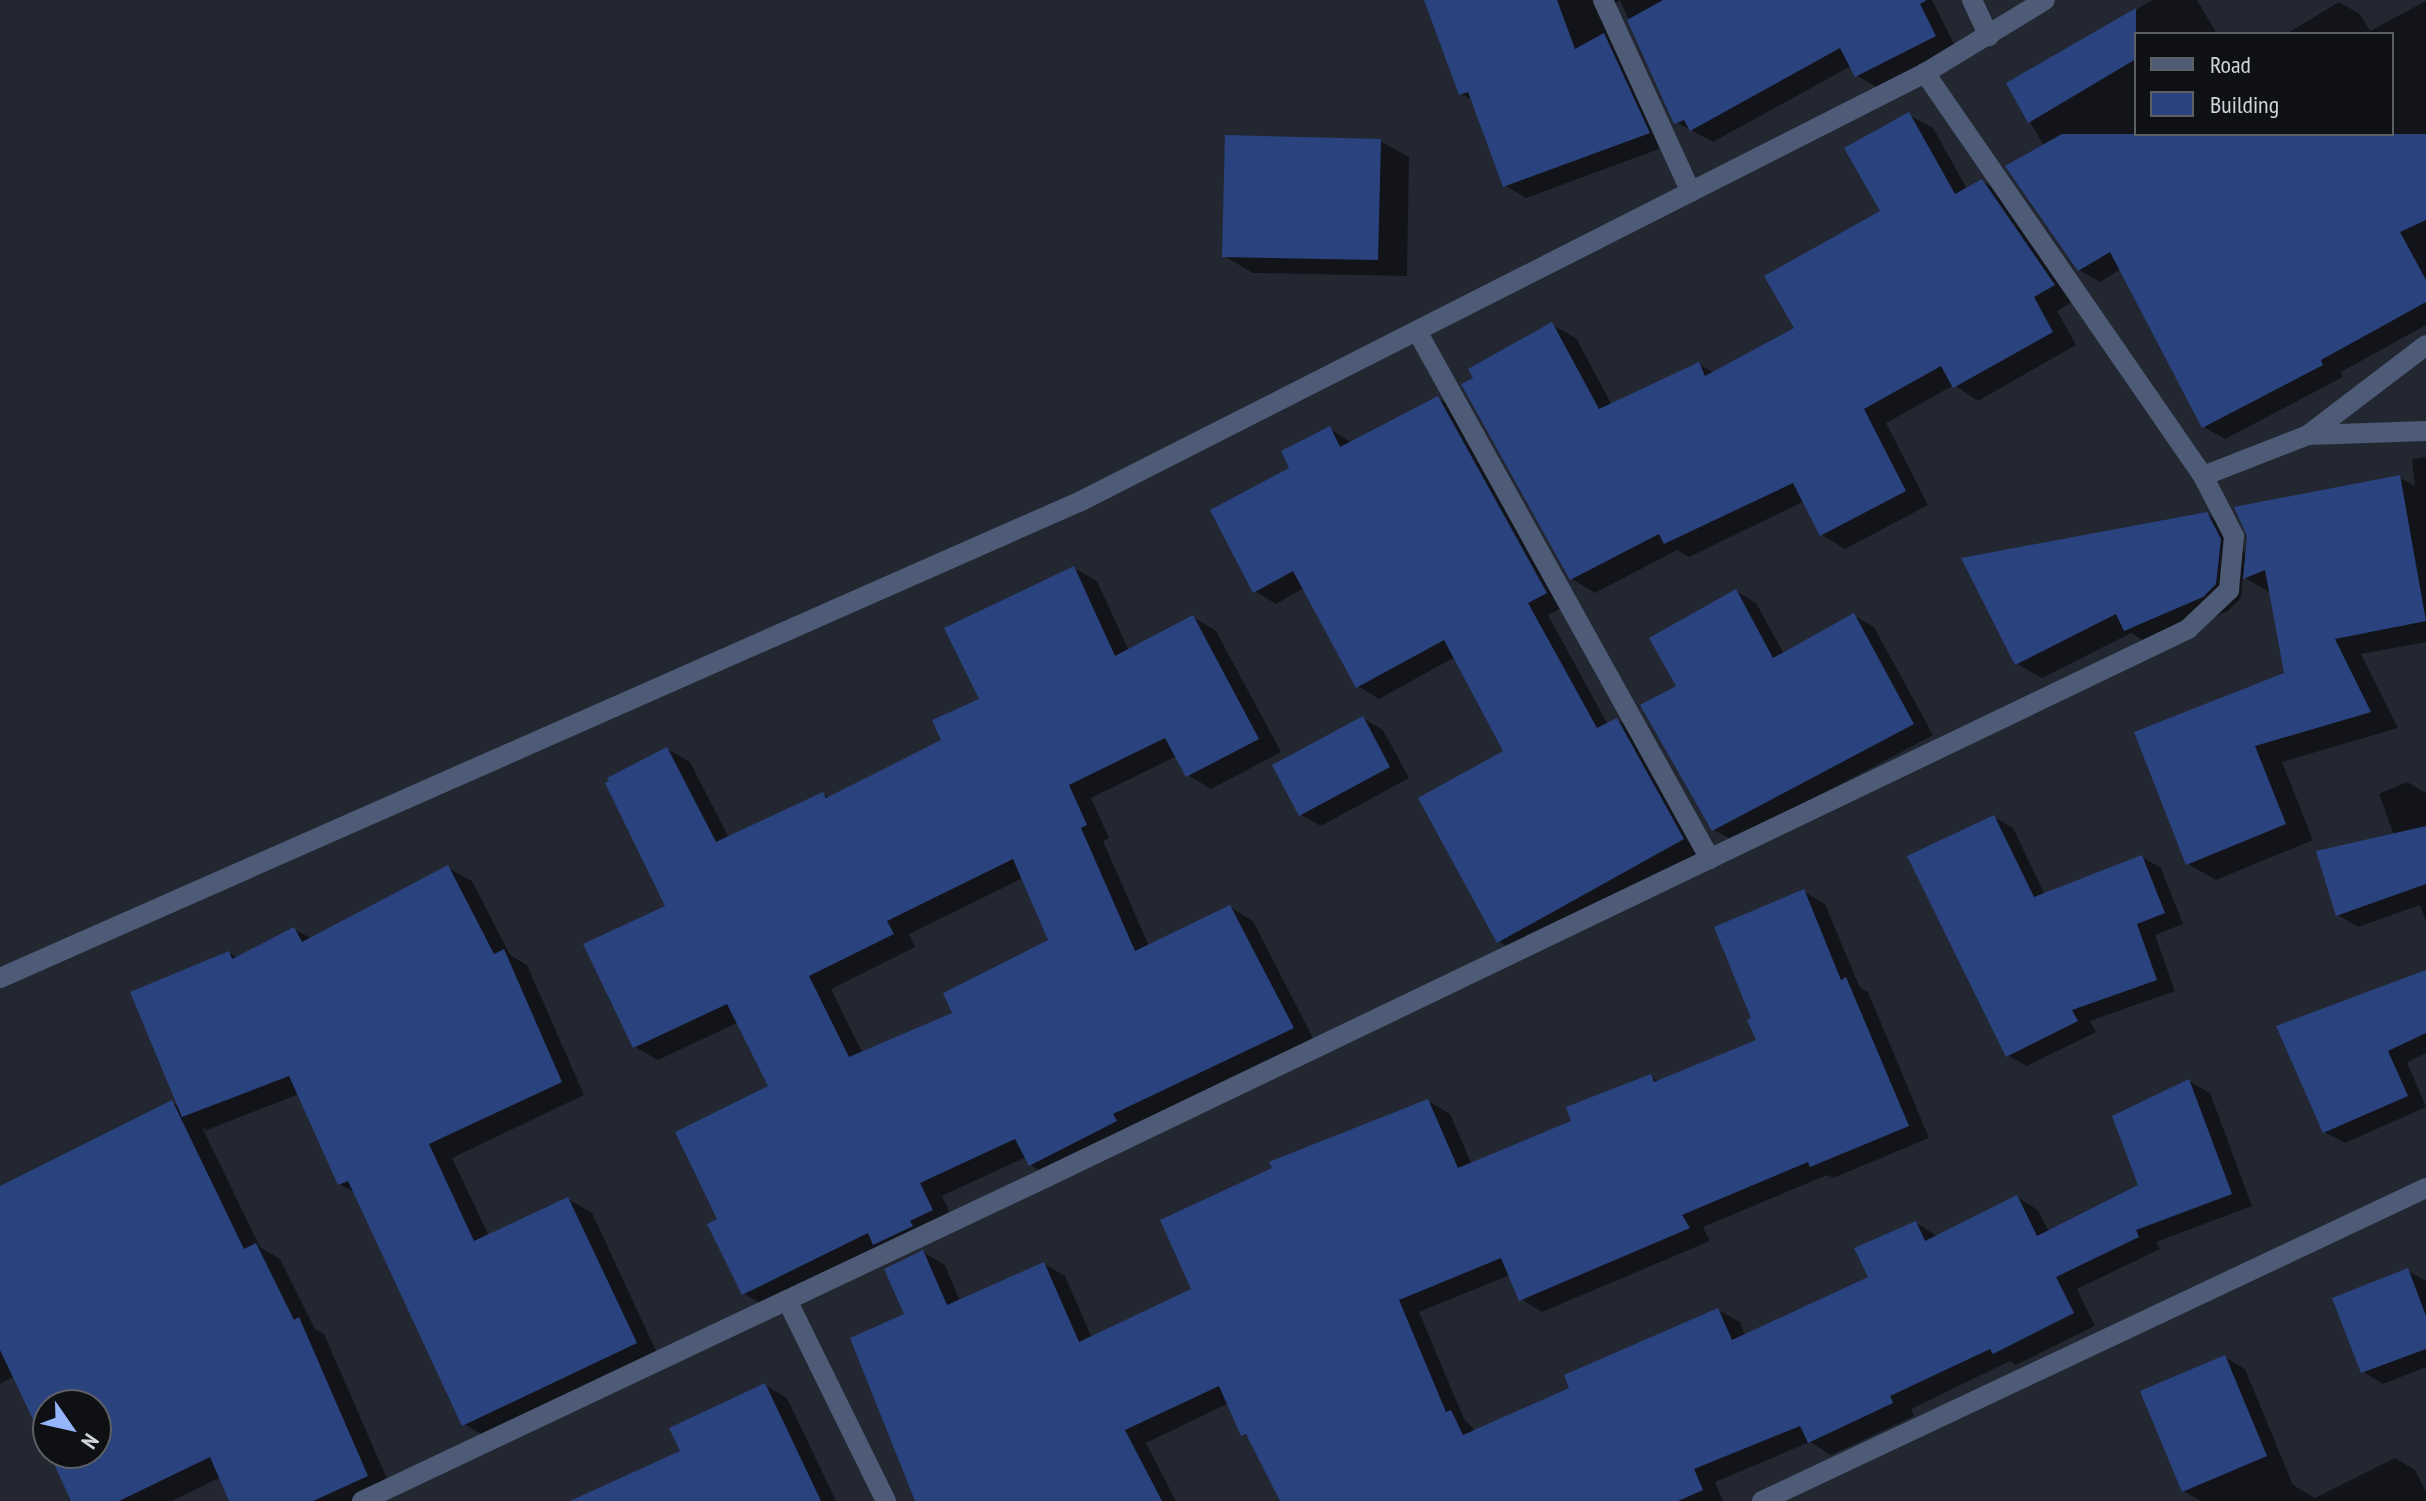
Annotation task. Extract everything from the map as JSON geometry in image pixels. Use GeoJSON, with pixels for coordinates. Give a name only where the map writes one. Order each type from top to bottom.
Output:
{"type":"FeatureCollection","features":[{"type":"Feature","properties":{"kind":"street"},"geometry":{"type":"LineString","coordinates":[[1603,0],[1691,192]]}},
{"type":"Feature","properties":{"kind":"street"},"geometry":{"type":"LineString","coordinates":[[1972,0],[1989,36]]}},
{"type":"Feature","properties":{"kind":"street"},"geometry":{"type":"LineString","coordinates":[[0,978],[1081,501],[1925,73],[2045,0]]}},
{"type":"Feature","properties":{"kind":"street"},"geometry":{"type":"LineString","coordinates":[[362,1501],[2188,629],[2229,590],[2234,536],[2203,476],[1925,73]]}},
{"type":"Feature","properties":{"kind":"street"},"geometry":{"type":"LineString","coordinates":[[1417,331],[1710,859]]}},
{"type":"Feature","properties":{"kind":"street"},"geometry":{"type":"LineString","coordinates":[[2203,476],[2308,435],[2426,345]]}},
{"type":"Feature","properties":{"kind":"street"},"geometry":{"type":"LineString","coordinates":[[2308,435],[2426,431]]}},
{"type":"Feature","properties":{"kind":"street"},"geometry":{"type":"LineString","coordinates":[[1762,1501],[2426,1188]]}},
{"type":"Feature","properties":{"kind":"street"},"geometry":{"type":"LineString","coordinates":[[787,1300],[886,1501]]}},
{"type":"Feature","properties":{"kind":"building"},"geometry":{"type":"Polygon","coordinates":[[[1424,0],[1557,0],[1575,49],[1604,33],[1650,133],[1503,187],[1468,92],[1459,95],[1424,0]]]}},
{"type":"Feature","properties":{"kind":"building"},"geometry":{"type":"Polygon","coordinates":[[[1663,0],[1927,0],[1920,4],[1936,36],[1855,77],[1840,48],[1690,131],[1684,120],[1674,124],[1627,20],[1663,0]]]}},
{"type":"Feature","properties":{"kind":"building"},"geometry":{"type":"Polygon","coordinates":[[[2136,8],[2134,60],[2028,123],[2006,83],[2136,8]]]}},
{"type":"Feature","properties":{"kind":"building"},"geometry":{"type":"Polygon","coordinates":[[[1909,112],[1955,194],[1982,179],[2055,285],[2034,297],[2053,332],[1953,388],[1941,366],[1864,409],[1906,491],[1820,536],[1793,483],[1664,544],[1659,534],[1570,580],[1461,384],[1473,378],[1468,369],[1552,322],[1599,409],[1699,362],[1705,376],[1794,328],[1764,276],[1880,211],[1844,148],[1909,112]]]}},
{"type":"Feature","properties":{"kind":"building"},"geometry":{"type":"Polygon","coordinates":[[[2062,134],[2426,134],[2426,220],[2400,232],[2426,280],[2426,302],[2321,360],[2323,365],[2202,428],[2110,252],[2078,271],[2005,166],[2062,134]]]}},
{"type":"Feature","properties":{"kind":"building"},"geometry":{"type":"Polygon","coordinates":[[[1225,135],[1381,139],[1378,260],[1222,257],[1225,135]]]}},
{"type":"Feature","properties":{"kind":"building"},"geometry":{"type":"Polygon","coordinates":[[[1438,396],[1547,593],[1528,603],[1597,728],[1617,718],[1684,839],[1497,943],[1418,798],[1503,751],[1444,640],[1356,688],[1293,571],[1253,593],[1210,510],[1289,468],[1281,451],[1330,426],[1340,447],[1438,396]]]}},
{"type":"Feature","properties":{"kind":"building"},"geometry":{"type":"Polygon","coordinates":[[[2400,475],[2426,621],[2335,639],[2371,712],[2255,746],[2286,824],[2186,865],[2134,732],[2284,673],[2265,570],[2243,579],[2247,536],[2234,507],[2400,475]]]}},
{"type":"Feature","properties":{"kind":"building"},"geometry":{"type":"Polygon","coordinates":[[[2207,512],[2221,539],[2216,584],[2203,597],[2124,631],[2116,614],[2015,665],[1961,558],[2207,512]]]}},
{"type":"Feature","properties":{"kind":"building"},"geometry":{"type":"Polygon","coordinates":[[[1074,566],[1115,656],[1193,615],[1259,739],[1186,777],[1165,738],[1069,785],[1087,825],[1081,828],[1135,951],[1230,905],[1294,1028],[1113,1114],[1117,1121],[1029,1166],[1015,1139],[920,1183],[933,1210],[910,1221],[913,1226],[873,1245],[868,1233],[742,1295],[707,1224],[717,1219],[675,1132],[768,1086],[727,1004],[633,1048],[583,944],[665,906],[605,783],[609,781],[607,778],[667,747],[716,842],[823,792],[826,798],[941,740],[932,720],[979,699],[944,628],[1074,566]],[[1013,859],[887,921],[894,934],[809,976],[849,1057],[952,1013],[943,993],[1048,940],[1013,859]]]}},
{"type":"Feature","properties":{"kind":"building"},"geometry":{"type":"Polygon","coordinates":[[[1736,589],[1773,658],[1854,613],[1914,724],[1712,831],[1640,705],[1676,686],[1649,638],[1736,589]]]}},
{"type":"Feature","properties":{"kind":"building"},"geometry":{"type":"Polygon","coordinates":[[[1363,716],[1390,767],[1299,816],[1272,765],[1363,716]]]}},
{"type":"Feature","properties":{"kind":"building"},"geometry":{"type":"Polygon","coordinates":[[[1994,815],[2034,897],[2142,855],[2165,913],[2137,924],[2157,980],[2072,1010],[2078,1021],[2006,1057],[1907,856],[1994,815]]]}},
{"type":"Feature","properties":{"kind":"building"},"geometry":{"type":"Polygon","coordinates":[[[2426,826],[2426,884],[2336,916],[2316,851],[2426,826]]]}},
{"type":"Feature","properties":{"kind":"building"},"geometry":{"type":"Polygon","coordinates":[[[448,865],[494,954],[504,949],[562,1082],[429,1144],[474,1241],[568,1197],[637,1343],[462,1426],[348,1181],[338,1185],[289,1076],[182,1117],[130,992],[229,951],[232,959],[294,927],[302,942],[448,865]]]}},
{"type":"Feature","properties":{"kind":"building"},"geometry":{"type":"Polygon","coordinates":[[[1804,889],[1841,980],[1846,977],[1909,1126],[1810,1167],[1808,1162],[1682,1215],[1690,1228],[1519,1301],[1501,1258],[1399,1300],[1446,1412],[1451,1410],[1463,1435],[1569,1388],[1564,1375],[1718,1308],[1732,1340],[1868,1277],[1854,1248],[1916,1221],[1925,1241],[2017,1195],[2037,1236],[2138,1185],[2112,1116],[2189,1079],[2232,1194],[2136,1230],[2139,1237],[2056,1277],[2074,1313],[1993,1354],[1990,1349],[1890,1396],[1893,1403],[1808,1443],[1800,1426],[1694,1469],[1703,1490],[1678,1501],[1280,1501],[1246,1434],[1241,1436],[1219,1386],[1125,1430],[1162,1501],[915,1501],[850,1338],[904,1314],[884,1269],[923,1250],[947,1305],[1044,1262],[1079,1342],[1191,1289],[1160,1220],[1272,1168],[1269,1162],[1428,1099],[1458,1168],[1571,1121],[1566,1107],[1651,1074],[1654,1082],[1756,1040],[1747,1020],[1751,1018],[1714,927],[1804,889]]]}},
{"type":"Feature","properties":{"kind":"building"},"geometry":{"type":"Polygon","coordinates":[[[2426,970],[2426,1033],[2388,1051],[2408,1096],[2323,1133],[2276,1026],[2426,970]]]}},
{"type":"Feature","properties":{"kind":"building"},"geometry":{"type":"Polygon","coordinates":[[[172,1100],[244,1249],[256,1243],[294,1320],[299,1317],[368,1476],[313,1501],[229,1501],[210,1457],[119,1501],[71,1501],[56,1469],[112,1469],[112,1389],[32,1389],[32,1417],[0,1350],[0,1186],[172,1100]]]}},
{"type":"Feature","properties":{"kind":"building"},"geometry":{"type":"Polygon","coordinates":[[[2408,1268],[2426,1316],[2426,1349],[2361,1373],[2332,1298],[2408,1268]]]}},
{"type":"Feature","properties":{"kind":"building"},"geometry":{"type":"Polygon","coordinates":[[[2225,1355],[2267,1456],[2182,1492],[2140,1391],[2225,1355]]]}},
{"type":"Feature","properties":{"kind":"building"},"geometry":{"type":"Polygon","coordinates":[[[765,1383],[821,1501],[570,1501],[680,1451],[669,1428],[765,1383]]]}}]}
